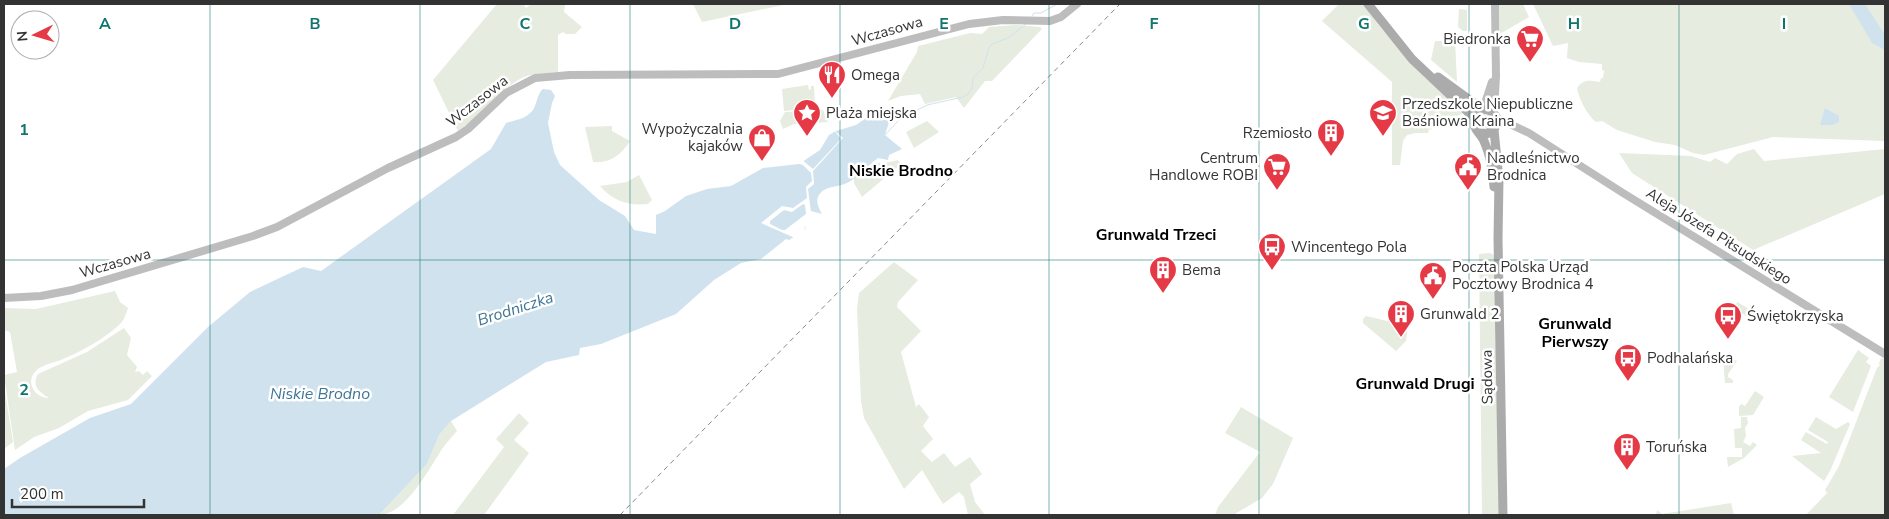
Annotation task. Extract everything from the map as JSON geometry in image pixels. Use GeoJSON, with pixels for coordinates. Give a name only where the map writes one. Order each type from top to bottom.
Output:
{"type":"FeatureCollection","features":[{"type":"Feature","properties":{"kind":"main road"},"geometry":{"type":"LineString","coordinates":[[1368,4],[1398,42],[1412,59],[1467,111],[1479,132],[1487,134],[1495,129],[1496,115],[1489,110],[1482,109],[1442,81],[1398,42]]}},
{"type":"Feature","properties":{"kind":"main road"},"geometry":{"type":"LineString","coordinates":[[1473,119],[1476,113],[1482,109]]}},
{"type":"Feature","properties":{"kind":"main road","name":"Sądowa"},"geometry":{"type":"LineString","coordinates":[[1495,129],[1500,180],[1498,238],[1503,515]]}},
{"type":"Feature","properties":{"kind":"main road","name":"Sądowa"},"geometry":{"type":"LineString","coordinates":[[1479,132],[1491,161],[1498,238]]}},
{"type":"Feature","properties":{"kind":"street","name":"Wczasowa"},"geometry":{"type":"LineString","coordinates":[[4,298],[41,296],[72,290],[265,232],[388,168],[456,136],[468,129],[506,94],[536,78],[570,75],[778,74],[969,24],[1010,19],[1050,21],[1060,17],[1077,4]]}},
{"type":"Feature","properties":{"kind":"street"},"geometry":{"type":"LineString","coordinates":[[1495,4],[1496,115]]}},
{"type":"Feature","properties":{"kind":"street"},"geometry":{"type":"LineString","coordinates":[[1482,109],[1490,90],[1495,63]]}},
{"type":"Feature","properties":{"kind":"street","name":"Aleja Józefa Piłsudskiego"},"geometry":{"type":"LineString","coordinates":[[1496,115],[1529,133],[1885,354]]}},
{"type":"Feature","properties":{"kind":"street","name":"Aleja Józefa Piłsudskiego"},"geometry":{"type":"LineString","coordinates":[[1495,129],[1506,128],[1540,141]]}},
{"type":"Feature","properties":{"kind":"shaded area"},"geometry":{"type":"Polygon","coordinates":[[[497,4],[523,4],[526,8],[531,4],[565,4],[564,12],[582,27],[575,34],[563,32],[558,35],[558,72],[524,77],[508,88],[458,131],[433,80],[497,4]]]}},
{"type":"Feature","properties":{"kind":"shaded area"},"geometry":{"type":"Polygon","coordinates":[[[693,4],[788,4],[702,22],[693,4]]]}},
{"type":"Feature","properties":{"kind":"shaded area"},"geometry":{"type":"Polygon","coordinates":[[[1339,4],[1363,4],[1381,28],[1419,71],[1464,111],[1463,114],[1452,117],[1429,130],[1428,133],[1407,135],[1403,141],[1400,165],[1392,165],[1392,116],[1378,116],[1383,105],[1392,104],[1392,82],[1322,21],[1339,4]]]}},
{"type":"Feature","properties":{"kind":"shaded area"},"geometry":{"type":"Polygon","coordinates":[[[1499,4],[1523,4],[1529,17],[1500,34],[1499,4]]]}},
{"type":"Feature","properties":{"kind":"shaded area"},"geometry":{"type":"Polygon","coordinates":[[[1533,4],[1885,4],[1885,141],[1773,137],[1704,155],[1693,153],[1675,145],[1655,142],[1617,130],[1602,121],[1596,122],[1584,106],[1577,88],[1587,81],[1600,82],[1604,71],[1602,70],[1602,64],[1579,62],[1567,58],[1568,43],[1553,46],[1533,4]]]}},
{"type":"Feature","properties":{"kind":"shaded area"},"geometry":{"type":"Polygon","coordinates":[[[1459,9],[1467,10],[1467,31],[1463,31],[1458,27],[1459,9]]]}},
{"type":"Feature","properties":{"kind":"shaded area"},"geometry":{"type":"Polygon","coordinates":[[[1016,25],[1040,27],[1042,29],[992,81],[985,81],[964,108],[956,97],[925,104],[920,94],[901,96],[888,101],[917,52],[918,46],[970,33],[982,34],[989,27],[1016,25]]]}},
{"type":"Feature","properties":{"kind":"shaded area"},"geometry":{"type":"Polygon","coordinates":[[[1435,41],[1455,41],[1457,82],[1431,60],[1435,41]]]}},
{"type":"Feature","properties":{"kind":"shaded area"},"geometry":{"type":"Polygon","coordinates":[[[808,85],[809,90],[811,86],[814,86],[815,108],[784,111],[782,89],[808,85]]]}},
{"type":"Feature","properties":{"kind":"shaded area"},"geometry":{"type":"Polygon","coordinates":[[[823,110],[828,122],[794,124],[783,129],[780,121],[785,112],[823,110]]]}},
{"type":"Feature","properties":{"kind":"shaded area"},"geometry":{"type":"Polygon","coordinates":[[[1482,113],[1488,113],[1493,118],[1491,127],[1482,129],[1477,124],[1477,118],[1482,113]]]}},
{"type":"Feature","properties":{"kind":"shaded area"},"geometry":{"type":"Polygon","coordinates":[[[927,121],[939,132],[914,148],[906,132],[927,121]]]}},
{"type":"Feature","properties":{"kind":"shaded area"},"geometry":{"type":"Polygon","coordinates":[[[612,126],[612,131],[630,141],[623,150],[610,160],[593,162],[585,127],[612,126]]]}},
{"type":"Feature","properties":{"kind":"shaded area"},"geometry":{"type":"Polygon","coordinates":[[[1754,149],[1764,161],[1885,149],[1885,194],[1753,250],[1632,173],[1619,153],[1691,156],[1710,162],[1715,158],[1727,164],[1737,154],[1754,149]]]}},
{"type":"Feature","properties":{"kind":"shaded area"},"geometry":{"type":"Polygon","coordinates":[[[898,160],[901,164],[862,197],[854,183],[854,178],[866,173],[873,163],[886,163],[898,160]]]}},
{"type":"Feature","properties":{"kind":"shaded area"},"geometry":{"type":"Polygon","coordinates":[[[639,175],[652,200],[648,204],[634,204],[621,201],[610,195],[600,186],[627,182],[639,175]]]}},
{"type":"Feature","properties":{"kind":"shaded area"},"geometry":{"type":"Polygon","coordinates":[[[1490,253],[1495,256],[1499,515],[1482,515],[1479,254],[1490,253]]]}},
{"type":"Feature","properties":{"kind":"shaded area"},"geometry":{"type":"Polygon","coordinates":[[[894,262],[918,280],[898,302],[897,307],[921,331],[901,352],[916,407],[919,404],[929,417],[923,426],[933,439],[921,451],[932,462],[944,453],[955,467],[970,457],[982,474],[970,484],[975,502],[985,515],[968,515],[964,497],[959,492],[943,504],[922,470],[904,489],[864,418],[861,401],[857,309],[859,293],[894,262]]]}},
{"type":"Feature","properties":{"kind":"shaded area"},"geometry":{"type":"Polygon","coordinates":[[[115,291],[120,302],[128,308],[121,323],[107,335],[85,349],[38,369],[32,376],[33,389],[40,396],[49,398],[36,386],[38,374],[87,352],[124,328],[131,338],[127,355],[137,367],[135,372],[139,371],[143,375],[147,371],[152,376],[128,400],[88,411],[59,428],[34,437],[15,450],[4,375],[17,372],[10,332],[4,330],[4,308],[36,309],[115,291]]]}},
{"type":"Feature","properties":{"kind":"shaded area"},"geometry":{"type":"Polygon","coordinates":[[[1737,302],[1762,316],[1758,323],[1735,309],[1737,302]]]}},
{"type":"Feature","properties":{"kind":"shaded area"},"geometry":{"type":"Polygon","coordinates":[[[1366,316],[1408,326],[1406,341],[1396,351],[1363,323],[1363,319],[1366,316]]]}},
{"type":"Feature","properties":{"kind":"shaded area"},"geometry":{"type":"Polygon","coordinates":[[[1858,350],[1869,358],[1866,362],[1871,366],[1853,412],[1829,397],[1858,350]]]}},
{"type":"Feature","properties":{"kind":"shaded area"},"geometry":{"type":"Polygon","coordinates":[[[1726,355],[1737,361],[1728,374],[1733,383],[1725,383],[1723,358],[1726,355]]]}},
{"type":"Feature","properties":{"kind":"shaded area"},"geometry":{"type":"Polygon","coordinates":[[[1882,358],[1885,359],[1885,515],[1806,515],[1827,493],[1825,490],[1839,466],[1882,358]]]}},
{"type":"Feature","properties":{"kind":"shaded area"},"geometry":{"type":"Polygon","coordinates":[[[4,386],[13,442],[4,449],[4,386]]]}},
{"type":"Feature","properties":{"kind":"shaded area"},"geometry":{"type":"Polygon","coordinates":[[[1755,391],[1764,397],[1753,415],[1739,416],[1739,407],[1741,404],[1745,406],[1755,391]]]}},
{"type":"Feature","properties":{"kind":"shaded area"},"geometry":{"type":"Polygon","coordinates":[[[1241,407],[1293,438],[1273,484],[1262,498],[1233,515],[1215,515],[1218,507],[1260,452],[1225,433],[1241,407]]]}},
{"type":"Feature","properties":{"kind":"shaded area"},"geometry":{"type":"Polygon","coordinates":[[[519,413],[529,423],[514,440],[529,453],[484,515],[453,515],[504,447],[496,439],[519,413]]]}},
{"type":"Feature","properties":{"kind":"shaded area"},"geometry":{"type":"Polygon","coordinates":[[[1741,417],[1747,417],[1748,423],[1745,428],[1746,436],[1743,442],[1750,446],[1753,442],[1757,445],[1744,458],[1728,467],[1727,457],[1742,457],[1742,448],[1735,448],[1734,429],[1741,428],[1741,417]]]}},
{"type":"Feature","properties":{"kind":"shaded area"},"geometry":{"type":"Polygon","coordinates":[[[1816,417],[1836,429],[1848,422],[1850,424],[1824,481],[1792,456],[1821,453],[1801,440],[1806,432],[1827,444],[1828,442],[1808,430],[1816,417]]]}},
{"type":"Feature","properties":{"kind":"shaded area"},"geometry":{"type":"Polygon","coordinates":[[[451,421],[457,431],[415,490],[398,508],[389,513],[379,515],[427,464],[439,435],[451,421]]]}},
{"type":"Feature","properties":{"kind":"shaded area"},"geometry":{"type":"Polygon","coordinates":[[[1731,503],[1734,515],[1656,515],[1657,510],[1662,514],[1731,503]]]}},
{"type":"Feature","properties":{"kind":"water"},"geometry":{"type":"Polygon","coordinates":[[[1849,4],[1865,4],[1885,35],[1885,50],[1872,43],[1849,4]]]}},
{"type":"Feature","properties":{"kind":"water","name":"Niskie Brodno"},"geometry":{"type":"Polygon","coordinates":[[[543,89],[551,90],[555,96],[548,123],[554,152],[560,165],[599,200],[625,216],[634,230],[656,234],[656,215],[686,196],[707,189],[731,186],[763,168],[799,164],[820,150],[829,135],[856,125],[872,114],[880,112],[886,115],[889,122],[885,135],[902,149],[889,155],[888,160],[878,158],[847,183],[828,188],[822,192],[817,202],[822,214],[811,211],[801,219],[806,229],[789,240],[786,239],[761,259],[741,263],[714,280],[676,314],[601,344],[580,348],[579,355],[546,362],[451,421],[439,435],[427,464],[379,515],[4,515],[4,469],[90,418],[131,404],[208,327],[250,292],[303,267],[321,271],[491,149],[506,123],[527,116],[532,111],[543,89]]]}},
{"type":"Feature","properties":{"kind":"water"},"geometry":{"type":"Polygon","coordinates":[[[1825,108],[1839,116],[1839,122],[1832,125],[1820,125],[1825,108]]]}},
{"type":"Feature","properties":{"kind":"pier"},"geometry":{"type":"Polygon","coordinates":[[[834,130],[843,138],[813,171],[814,184],[808,189],[811,212],[804,219],[805,231],[795,238],[761,223],[782,206],[793,208],[807,198],[806,187],[812,181],[811,173],[803,165],[796,163],[801,159],[813,169],[841,139],[834,130]],[[803,204],[792,212],[784,210],[770,221],[770,224],[785,230],[806,214],[805,205],[803,204]]]}},
{"type":"Feature","properties":{"kind":"waterway","name":"Brodniczka"},"geometry":{"type":"LineString","coordinates":[[1032,16],[1034,13],[1041,13],[1057,4]]}},
{"type":"Feature","properties":{"kind":"waterway","name":"Brodniczka"},"geometry":{"type":"LineString","coordinates":[[902,118],[927,105],[963,97],[968,94],[972,88],[973,78],[983,68],[992,44],[1008,38],[1026,24]]}},
{"type":"Feature","properties":{"kind":"waterway","name":"Brodniczka"},"geometry":{"type":"LineString","coordinates":[[884,136],[898,121]]}},
{"type":"Feature","properties":{"kind":"railway"},"geometry":{"type":"LineString","coordinates":[[620,515],[1120,4]]}},
{"type":"Feature","properties":{"kind":"place","name":"Biedronka"},"geometry":{"type":"Point","coordinates":[1530,63]}},
{"type":"Feature","properties":{"kind":"place","name":"Omega"},"geometry":{"type":"Point","coordinates":[832,99]}},
{"type":"Feature","properties":{"kind":"place","name":"Plaża miejska"},"geometry":{"type":"Point","coordinates":[807,137]}},
{"type":"Feature","properties":{"kind":"place","name":"Przedszkole Niepubliczne Baśniowa Kraina"},"geometry":{"type":"Point","coordinates":[1383,137]}},
{"type":"Feature","properties":{"kind":"place","name":"Rzemiosło"},"geometry":{"type":"Point","coordinates":[1331,157]}},
{"type":"Feature","properties":{"kind":"place","name":"Wypożyczalnia kajaków"},"geometry":{"type":"Point","coordinates":[762,162]}},
{"type":"Feature","properties":{"kind":"place","name":"Centrum Handlowe ROBI"},"geometry":{"type":"Point","coordinates":[1277,191]}},
{"type":"Feature","properties":{"kind":"place","name":"Nadleśnictwo Brodnica"},"geometry":{"type":"Point","coordinates":[1468,191]}},
{"type":"Feature","properties":{"kind":"place","name":"Wincentego Pola"},"geometry":{"type":"Point","coordinates":[1272,271]}},
{"type":"Feature","properties":{"kind":"place","name":"Bema"},"geometry":{"type":"Point","coordinates":[1163,294]}},
{"type":"Feature","properties":{"kind":"place","name":"Poczta Polska Urząd Pocztowy Brodnica 4"},"geometry":{"type":"Point","coordinates":[1433,300]}},
{"type":"Feature","properties":{"kind":"place","name":"Grunwald 2"},"geometry":{"type":"Point","coordinates":[1401,338]}},
{"type":"Feature","properties":{"kind":"place","name":"Świętokrzyska"},"geometry":{"type":"Point","coordinates":[1728,340]}},
{"type":"Feature","properties":{"kind":"place","name":"Podhalańska"},"geometry":{"type":"Point","coordinates":[1628,382]}},
{"type":"Feature","properties":{"kind":"place","name":"Toruńska"},"geometry":{"type":"Point","coordinates":[1627,471]}},
{"type":"Feature","properties":{"kind":"district","name":"Niskie Brodno"},"geometry":{"type":"Point","coordinates":[901,170]}},
{"type":"Feature","properties":{"kind":"district","name":"Grunwald Trzeci"},"geometry":{"type":"Point","coordinates":[1156,234]}},
{"type":"Feature","properties":{"kind":"district","name":"Grunwald Pierwszy"},"geometry":{"type":"Point","coordinates":[1575,332]}},
{"type":"Feature","properties":{"kind":"district","name":"Grunwald Drugi"},"geometry":{"type":"Point","coordinates":[1415,383]}}]}
